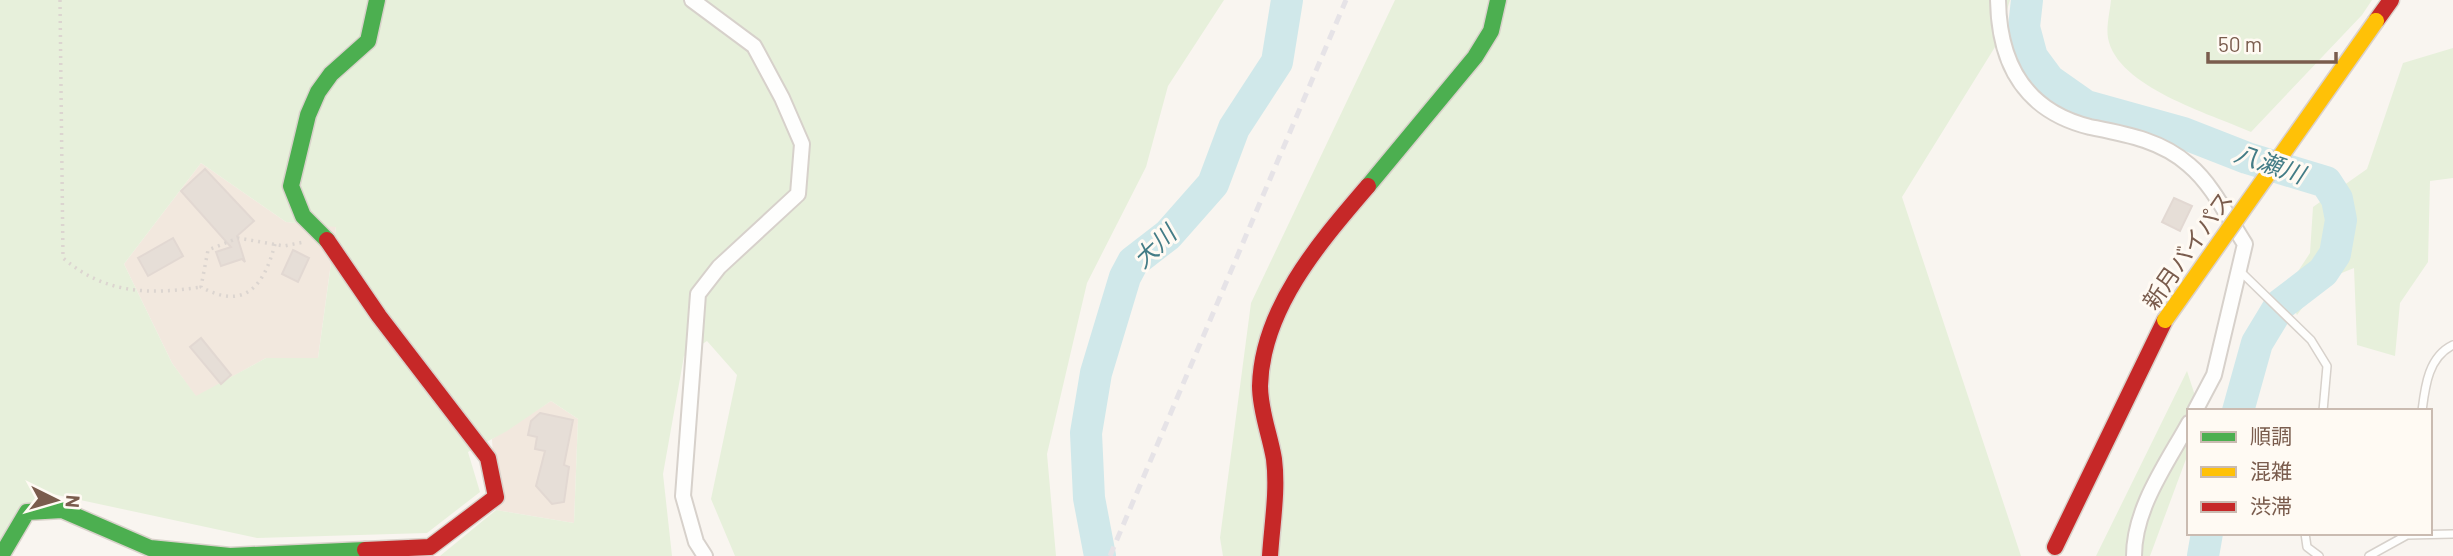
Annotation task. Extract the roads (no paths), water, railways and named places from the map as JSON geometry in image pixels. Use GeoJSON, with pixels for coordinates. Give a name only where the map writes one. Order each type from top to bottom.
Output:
{"type":"FeatureCollection","features":[{"type":"Feature","properties":{"kind":"main road"},"geometry":{"type":"LineString","coordinates":[[1,556],[27,512],[62,510],[150,548],[230,556],[430,547],[496,497],[488,458],[379,316],[326,238],[303,216],[291,186],[308,114],[318,92],[340,65],[368,41],[377,0]]}},
{"type":"Feature","properties":{"kind":"main road"},"geometry":{"type":"LineString","coordinates":[[1269,556],[1274,486],[1273,450],[1261,414],[1261,378],[1269,335],[1279,309],[1313,253],[1475,57],[1490,30],[1498,0]]}},
{"type":"Feature","properties":{"kind":"main road","name":"新月バイパス"},"geometry":{"type":"LineString","coordinates":[[2055,547],[2165,320],[2392,0]]}},
{"type":"Feature","properties":{"kind":"street"},"geometry":{"type":"LineString","coordinates":[[692,0],[754,46],[782,98],[802,144],[797,194],[719,267],[698,294],[683,496],[696,542],[705,556]]}},
{"type":"Feature","properties":{"kind":"street"},"geometry":{"type":"LineString","coordinates":[[1998,0],[2004,47],[2014,74],[2025,91],[2044,109],[2087,126],[2140,136],[2189,164],[2212,192],[2245,244],[2241,272],[2230,301],[2214,375],[2196,409]]}},
{"type":"Feature","properties":{"kind":"street"},"geometry":{"type":"LineString","coordinates":[[2134,556],[2140,521],[2150,496],[2187,427]]}},
{"type":"Feature","properties":{"kind":"lane"},"geometry":{"type":"LineString","coordinates":[[2241,272],[2311,340],[2327,366],[2323,409]]}},
{"type":"Feature","properties":{"kind":"lane"},"geometry":{"type":"LineString","coordinates":[[2422,409],[2426,377],[2445,349],[2453,345]]}},
{"type":"Feature","properties":{"kind":"lane"},"geometry":{"type":"LineString","coordinates":[[2432,534],[2453,534]]}},
{"type":"Feature","properties":{"kind":"lane"},"geometry":{"type":"LineString","coordinates":[[2305,535],[2307,547],[2319,556]]}},
{"type":"Feature","properties":{"kind":"lane"},"geometry":{"type":"LineString","coordinates":[[2369,556],[2405,535]]}},
{"type":"Feature","properties":{"kind":"waterway","name":"大川"},"geometry":{"type":"LineString","coordinates":[[1100,556],[1089,498],[1086,433],[1096,373],[1125,277],[1133,262],[1168,235],[1213,184],[1234,128],[1277,62],[1287,0]]}},
{"type":"Feature","properties":{"kind":"waterway","name":"八瀬川"},"geometry":{"type":"LineString","coordinates":[[2027,0],[2024,27],[2032,57],[2049,80],[2086,106],[2183,133],[2247,158],[2326,182],[2337,199],[2341,220],[2335,254],[2323,272],[2280,305],[2257,343],[2239,409]]}},
{"type":"Feature","properties":{"kind":"waterway","name":"八瀬川"},"geometry":{"type":"LineString","coordinates":[[2203,556],[2207,535]]}},
{"type":"Feature","properties":{"kind":"railway"},"geometry":{"type":"LineString","coordinates":[[1110,556],[1346,0]]}}]}
